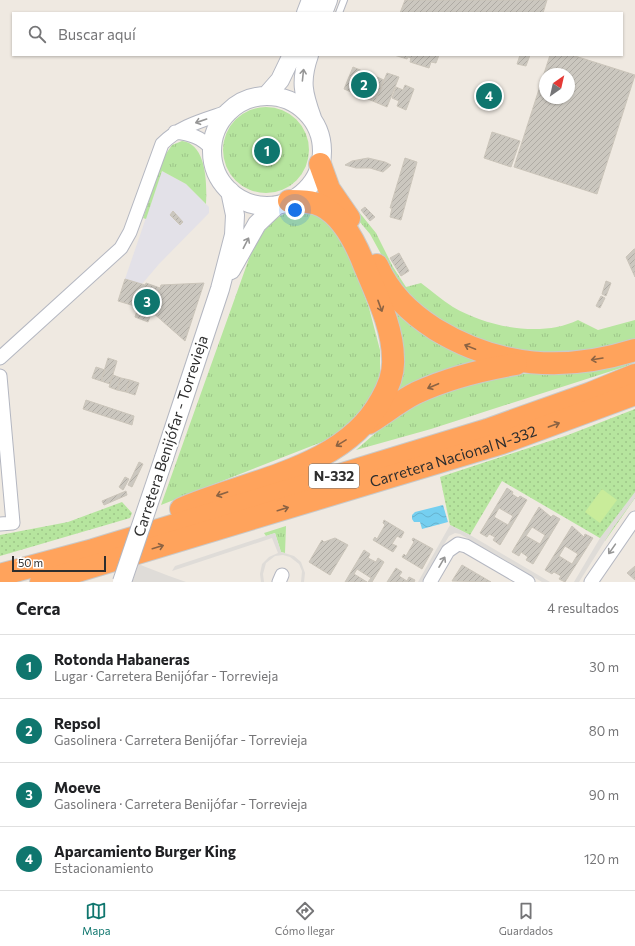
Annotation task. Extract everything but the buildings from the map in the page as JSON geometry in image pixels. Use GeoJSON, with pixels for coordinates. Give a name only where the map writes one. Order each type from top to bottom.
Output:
{"type":"FeatureCollection","features":[{"type":"Feature","properties":{"kind":"highway"},"geometry":{"type":"LineString","coordinates":[[320,164],[329,189],[362,237],[382,277],[397,299],[428,324],[466,346],[488,354],[525,362]]}},
{"type":"Feature","properties":{"kind":"highway"},"geometry":{"type":"LineString","coordinates":[[283,203],[304,202],[321,206],[329,210],[341,223],[363,261],[389,331],[393,362],[391,376],[379,404],[361,428]]}},
{"type":"Feature","properties":{"kind":"highway"},"geometry":{"type":"LineString","coordinates":[[35,574],[188,506],[293,468],[328,452],[347,440],[361,428],[415,394],[434,385],[483,370],[525,362],[574,362],[614,356],[635,350]]}},
{"type":"Feature","properties":{"kind":"highway","name":"N-332"},"geometry":{"type":"LineString","coordinates":[[0,575],[35,574],[93,550],[487,430],[592,393],[635,376]]}},
{"type":"Feature","properties":{"kind":"highway","name":"Carretera Nacional N-332"},"geometry":{"type":"LineString","coordinates":[[35,574],[502,443],[635,394]]}},
{"type":"Feature","properties":{"kind":"main road"},"geometry":{"type":"LineString","coordinates":[[306,12],[310,0]]}},
{"type":"Feature","properties":{"kind":"main road"},"geometry":{"type":"LineString","coordinates":[[323,12],[328,0]]}},
{"type":"Feature","properties":{"kind":"main road"},"geometry":{"type":"LineString","coordinates":[[266,96],[284,74],[292,56]]}},
{"type":"Feature","properties":{"kind":"main road"},"geometry":{"type":"LineString","coordinates":[[309,56],[304,70],[303,92],[321,141],[320,164],[316,176],[300,195],[283,203],[264,206],[252,203],[230,191],[221,182],[216,170],[212,149],[215,133],[227,112],[247,100],[266,96],[278,97],[299,106],[314,123]]}},
{"type":"Feature","properties":{"kind":"main road","name":"Carretera Benijófar - Torrevieja"},"geometry":{"type":"LineString","coordinates":[[122,582],[220,289],[235,225],[230,191]]}},
{"type":"Feature","properties":{"kind":"main road","name":"Carretera Benijófar - Torrevieja"},"geometry":{"type":"LineString","coordinates":[[220,289],[257,224],[283,203]]}},
{"type":"Feature","properties":{"kind":"street"},"geometry":{"type":"LineString","coordinates":[[0,358],[120,248],[130,232],[162,144],[175,132],[227,112]]}},
{"type":"Feature","properties":{"kind":"street"},"geometry":{"type":"LineString","coordinates":[[175,132],[199,138],[212,149]]}},
{"type":"Feature","properties":{"kind":"street"},"geometry":{"type":"LineString","coordinates":[[0,376],[6,524]]}},
{"type":"Feature","properties":{"kind":"street"},"geometry":{"type":"LineString","coordinates":[[591,582],[635,518]]}},
{"type":"Feature","properties":{"kind":"street"},"geometry":{"type":"LineString","coordinates":[[430,582],[448,551],[456,545],[466,546],[528,582]]}},
{"type":"Feature","properties":{"kind":"lane"},"geometry":{"type":"LineString","coordinates":[[339,12],[344,0]]}},
{"type":"Feature","properties":{"kind":"shaded area"},"geometry":{"type":"Polygon","coordinates":[[[162,171],[186,184],[209,207],[209,213],[159,264],[142,284],[125,279],[162,171]]]}},
{"type":"Feature","properties":{"kind":"shaded area"},"geometry":{"type":"Polygon","coordinates":[[[635,492],[635,498],[613,528],[579,582],[574,582],[600,538],[635,492]]]}},
{"type":"Feature","properties":{"kind":"shaded area"},"geometry":{"type":"Polygon","coordinates":[[[450,525],[470,535],[550,582],[542,582],[460,534],[455,533],[449,536],[422,582],[418,582],[450,525]]]}},
{"type":"Feature","properties":{"kind":"shaded area"},"geometry":{"type":"Polygon","coordinates":[[[275,533],[281,552],[294,556],[301,562],[305,573],[304,582],[301,582],[302,571],[299,564],[290,557],[283,555],[275,556],[266,563],[263,574],[264,582],[261,582],[260,574],[262,564],[269,557],[278,553],[272,538],[172,571],[175,566],[275,533]]]}},
{"type":"Feature","properties":{"kind":"shaded area"},"geometry":{"type":"Polygon","coordinates":[[[138,564],[169,576],[186,582],[132,582],[138,564]]]}},
{"type":"Feature","properties":{"kind":"green space"},"geometry":{"type":"Polygon","coordinates":[[[258,107],[274,107],[283,110],[297,119],[306,133],[309,142],[309,158],[306,167],[297,181],[283,190],[274,193],[258,193],[242,186],[235,181],[230,174],[223,158],[223,142],[230,126],[235,119],[242,114],[258,107]]]}},
{"type":"Feature","properties":{"kind":"green space"},"geometry":{"type":"Polygon","coordinates":[[[182,141],[190,144],[196,149],[201,157],[204,166],[206,204],[186,184],[162,171],[146,219],[143,218],[163,158],[172,145],[182,141]]]}},
{"type":"Feature","properties":{"kind":"green space"},"geometry":{"type":"Polygon","coordinates":[[[346,196],[376,233],[393,267],[406,287],[421,283],[453,307],[467,314],[498,325],[514,328],[548,328],[578,320],[598,330],[635,320],[635,341],[586,353],[525,353],[466,337],[414,304],[387,265],[370,234],[348,208],[346,196]]]}},
{"type":"Feature","properties":{"kind":"green space"},"geometry":{"type":"Polygon","coordinates":[[[293,210],[313,211],[334,225],[354,267],[369,308],[380,350],[380,373],[373,396],[351,424],[327,440],[161,505],[251,253],[258,239],[268,227],[279,217],[293,210]]]}},
{"type":"Feature","properties":{"kind":"green space"},"geometry":{"type":"Polygon","coordinates":[[[388,297],[490,361],[395,398],[388,297]]]}},
{"type":"Feature","properties":{"kind":"green space"},"geometry":{"type":"Polygon","coordinates":[[[635,357],[635,362],[624,367],[431,429],[356,450],[395,416],[447,388],[517,374],[545,373],[635,357]]]}},
{"type":"Feature","properties":{"kind":"green space"},"geometry":{"type":"Polygon","coordinates":[[[635,409],[635,498],[605,541],[502,481],[470,535],[450,525],[440,477],[568,435],[635,409]]]}},
{"type":"Feature","properties":{"kind":"green space"},"geometry":{"type":"Polygon","coordinates":[[[602,489],[617,500],[600,523],[585,512],[602,489]]]}},
{"type":"Feature","properties":{"kind":"green space"},"geometry":{"type":"Polygon","coordinates":[[[122,502],[132,513],[130,518],[0,556],[0,535],[68,522],[122,502]]]}},
{"type":"Feature","properties":{"kind":"green space"},"geometry":{"type":"Polygon","coordinates":[[[286,526],[285,553],[281,552],[275,533],[266,536],[264,533],[286,526]]]}},
{"type":"Feature","properties":{"kind":"water"},"geometry":{"type":"Polygon","coordinates":[[[443,505],[448,522],[422,529],[420,522],[414,522],[412,519],[412,515],[415,512],[443,505]]]}},
{"type":"Feature","properties":{"kind":"place","name":"Repsol"},"geometry":{"type":"Point","coordinates":[364,85]}},
{"type":"Feature","properties":{"kind":"place","name":"Aparcamiento Burger King"},"geometry":{"type":"Point","coordinates":[489,96]}},
{"type":"Feature","properties":{"kind":"place","name":"Rotonda Habaneras"},"geometry":{"type":"Point","coordinates":[267,151]}},
{"type":"Feature","properties":{"kind":"place","name":"Moeve"},"geometry":{"type":"Point","coordinates":[147,302]}}]}
